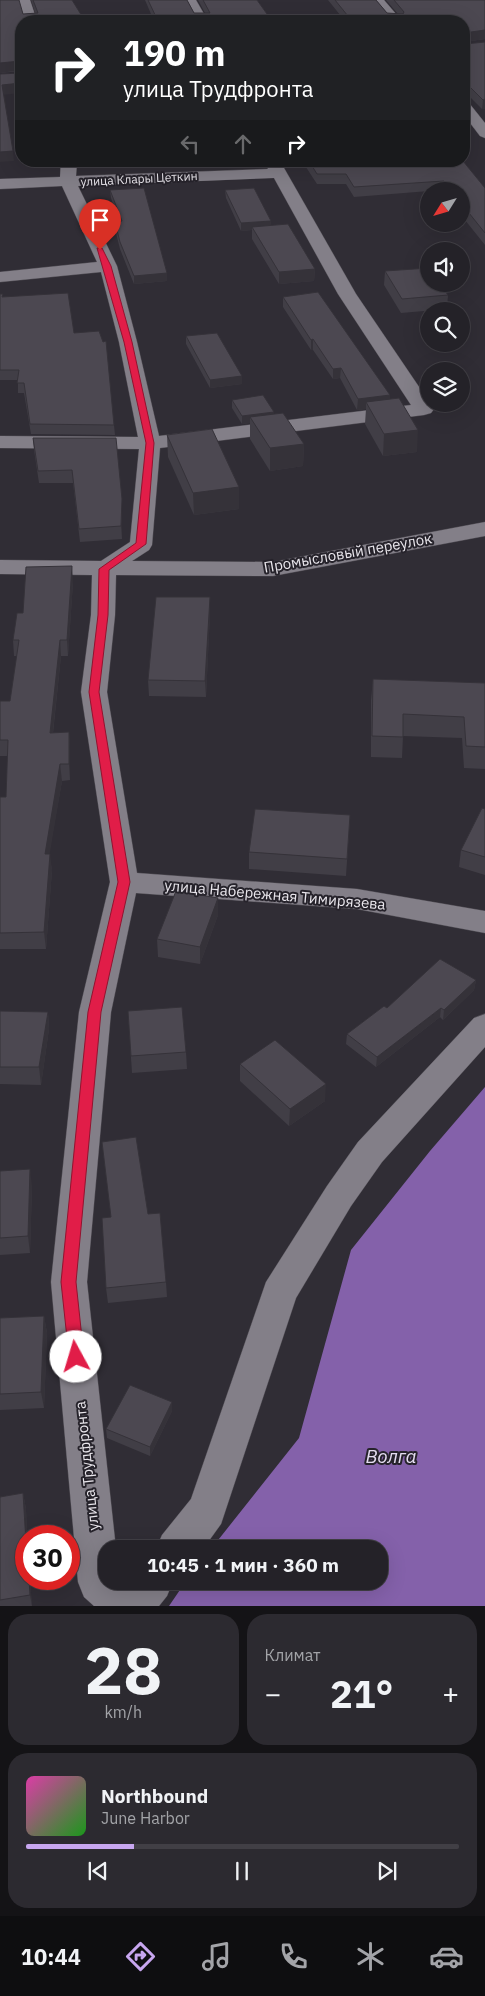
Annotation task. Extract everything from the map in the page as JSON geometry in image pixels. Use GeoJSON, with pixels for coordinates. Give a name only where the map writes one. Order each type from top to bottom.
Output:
{"type":"FeatureCollection","features":[{"type":"Feature","properties":{"kind":"street"},"geometry":{"type":"LineString","coordinates":[[24,0],[28,15]]}},
{"type":"Feature","properties":{"kind":"street"},"geometry":{"type":"LineString","coordinates":[[190,0],[199,15]]}},
{"type":"Feature","properties":{"kind":"street"},"geometry":{"type":"LineString","coordinates":[[377,0],[390,15]]}},
{"type":"Feature","properties":{"kind":"street"},"geometry":{"type":"LineString","coordinates":[[470,114],[485,133]]}},
{"type":"Feature","properties":{"kind":"street"},"geometry":{"type":"LineString","coordinates":[[68,167],[68,182],[108,266],[128,342],[150,443],[141,544],[104,569]]}},
{"type":"Feature","properties":{"kind":"street"},"geometry":{"type":"LineString","coordinates":[[0,442],[150,443],[424,409],[347,294],[275,167]]}},
{"type":"Feature","properties":{"kind":"street","name":"улица Клары Цеткин"},"geometry":{"type":"LineString","coordinates":[[0,184],[68,182],[275,167]]}},
{"type":"Feature","properties":{"kind":"street"},"geometry":{"type":"LineString","coordinates":[[0,277],[108,266]]}},
{"type":"Feature","properties":{"kind":"street","name":"Промысловый переулок"},"geometry":{"type":"LineString","coordinates":[[0,567],[273,569],[485,529]]}},
{"type":"Feature","properties":{"kind":"street","name":"улица Трудфронта"},"geometry":{"type":"LineString","coordinates":[[104,569],[103,615],[94,692],[124,882],[95,1012],[69,1282],[118,1592]]}},
{"type":"Feature","properties":{"kind":"street","name":"улица Набережная Тимирязева"},"geometry":{"type":"LineString","coordinates":[[124,882],[357,899],[485,922]]}},
{"type":"Feature","properties":{"kind":"street"},"geometry":{"type":"LineString","coordinates":[[184,1540],[207,1510],[279,1293],[339,1196],[370,1152],[485,1026]]}},
{"type":"Feature","properties":{"kind":"water","name":"Волга"},"geometry":{"type":"Polygon","coordinates":[[[485,1087],[485,1606],[169,1606],[180,1590],[388,1590],[388,1540],[218,1540],[299,1438],[351,1250],[430,1151],[485,1087]]]}},
{"type":"Feature","properties":{"kind":"building"},"geometry":{"type":"Polygon","coordinates":[[[0,0],[19,0],[23,14],[38,13],[33,0],[72,0],[81,15],[15,15],[15,62],[0,63],[0,0]]]}},
{"type":"Feature","properties":{"kind":"building"},"geometry":{"type":"Polygon","coordinates":[[[148,0],[187,0],[194,13],[210,13],[203,0],[257,0],[268,15],[155,15],[148,0]]]}},
{"type":"Feature","properties":{"kind":"building"},"geometry":{"type":"Polygon","coordinates":[[[335,0],[376,0],[387,13],[403,14],[404,12],[394,0],[485,0],[485,30],[470,32],[470,15],[347,15],[335,0]]]}},
{"type":"Feature","properties":{"kind":"building"},"geometry":{"type":"Polygon","coordinates":[[[485,42],[485,99],[483,100],[470,87],[470,44],[485,42]]]}},
{"type":"Feature","properties":{"kind":"building"},"geometry":{"type":"Polygon","coordinates":[[[15,73],[15,84],[2,85],[13,151],[0,152],[0,74],[15,73]]]}},
{"type":"Feature","properties":{"kind":"building"},"geometry":{"type":"Polygon","coordinates":[[[313,167],[468,167],[485,188],[485,233],[470,214],[470,182],[420,182],[354,187],[346,174],[317,174],[313,167]]]}},
{"type":"Feature","properties":{"kind":"building"},"geometry":{"type":"Polygon","coordinates":[[[144,188],[167,273],[134,276],[120,242],[115,222],[122,221],[110,190],[144,188]]]}},
{"type":"Feature","properties":{"kind":"building"},"geometry":{"type":"Polygon","coordinates":[[[254,188],[271,221],[241,223],[225,190],[254,188]]]}},
{"type":"Feature","properties":{"kind":"building"},"geometry":{"type":"Polygon","coordinates":[[[288,224],[315,269],[279,272],[252,227],[288,224]]]}},
{"type":"Feature","properties":{"kind":"building"},"geometry":{"type":"Polygon","coordinates":[[[420,269],[420,292],[446,292],[448,295],[402,299],[385,271],[420,269]]]}},
{"type":"Feature","properties":{"kind":"building"},"geometry":{"type":"Polygon","coordinates":[[[318,292],[390,395],[358,399],[341,368],[333,369],[313,339],[311,340],[283,297],[318,292]]]}},
{"type":"Feature","properties":{"kind":"building"},"geometry":{"type":"Polygon","coordinates":[[[68,293],[74,333],[99,331],[103,342],[106,341],[114,425],[30,424],[24,383],[17,383],[19,370],[0,370],[0,294],[3,294],[2,297],[68,293]]]}},
{"type":"Feature","properties":{"kind":"building"},"geometry":{"type":"Polygon","coordinates":[[[217,333],[242,376],[210,380],[186,336],[217,333]]]}},
{"type":"Feature","properties":{"kind":"building"},"geometry":{"type":"Polygon","coordinates":[[[263,395],[274,412],[242,416],[232,400],[263,395]]]}},
{"type":"Feature","properties":{"kind":"building"},"geometry":{"type":"Polygon","coordinates":[[[399,398],[418,430],[384,434],[366,402],[399,398]]]}},
{"type":"Feature","properties":{"kind":"building"},"geometry":{"type":"Polygon","coordinates":[[[283,413],[304,444],[270,448],[250,417],[283,413]]]}},
{"type":"Feature","properties":{"kind":"building"},"geometry":{"type":"Polygon","coordinates":[[[212,429],[239,487],[193,493],[167,435],[212,429]]]}},
{"type":"Feature","properties":{"kind":"building"},"geometry":{"type":"Polygon","coordinates":[[[33,438],[116,438],[122,499],[121,526],[79,529],[72,470],[38,471],[33,438]]]}},
{"type":"Feature","properties":{"kind":"building"},"geometry":{"type":"Polygon","coordinates":[[[72,566],[67,640],[60,640],[50,733],[69,732],[69,764],[60,764],[45,854],[50,854],[44,932],[0,933],[0,797],[6,797],[8,740],[0,740],[0,701],[10,701],[19,640],[13,640],[17,613],[23,613],[26,567],[72,566]]]}},
{"type":"Feature","properties":{"kind":"building"},"geometry":{"type":"Polygon","coordinates":[[[156,597],[210,597],[205,681],[148,680],[156,597]]]}},
{"type":"Feature","properties":{"kind":"building"},"geometry":{"type":"Polygon","coordinates":[[[373,679],[485,683],[485,747],[466,746],[464,717],[403,714],[403,737],[372,736],[373,679]]]}},
{"type":"Feature","properties":{"kind":"building"},"geometry":{"type":"Polygon","coordinates":[[[482,808],[485,809],[485,857],[461,850],[482,808]]]}},
{"type":"Feature","properties":{"kind":"building"},"geometry":{"type":"Polygon","coordinates":[[[255,809],[350,815],[347,859],[249,852],[255,809]]]}},
{"type":"Feature","properties":{"kind":"building"},"geometry":{"type":"Polygon","coordinates":[[[176,891],[218,898],[200,947],[157,939],[176,891]]]}},
{"type":"Feature","properties":{"kind":"building"},"geometry":{"type":"Polygon","coordinates":[[[440,959],[476,980],[444,1010],[441,1008],[377,1057],[347,1034],[384,1006],[387,1008],[440,959]]]}},
{"type":"Feature","properties":{"kind":"building"},"geometry":{"type":"Polygon","coordinates":[[[182,1007],[186,1052],[131,1056],[128,1011],[182,1007]]]}},
{"type":"Feature","properties":{"kind":"building"},"geometry":{"type":"Polygon","coordinates":[[[0,1011],[48,1012],[39,1067],[0,1067],[0,1011]]]}},
{"type":"Feature","properties":{"kind":"building"},"geometry":{"type":"Polygon","coordinates":[[[275,1040],[326,1084],[290,1109],[240,1064],[275,1040]]]}},
{"type":"Feature","properties":{"kind":"building"},"geometry":{"type":"Polygon","coordinates":[[[136,1137],[148,1214],[160,1213],[166,1282],[106,1288],[102,1218],[111,1217],[102,1142],[136,1137]]]}},
{"type":"Feature","properties":{"kind":"building"},"geometry":{"type":"Polygon","coordinates":[[[30,1169],[28,1236],[0,1238],[0,1171],[30,1169]]]}},
{"type":"Feature","properties":{"kind":"building"},"geometry":{"type":"Polygon","coordinates":[[[44,1316],[41,1392],[0,1394],[0,1318],[44,1316]]]}},
{"type":"Feature","properties":{"kind":"building"},"geometry":{"type":"Polygon","coordinates":[[[130,1385],[172,1402],[150,1447],[106,1429],[130,1385]]]}},
{"type":"Feature","properties":{"kind":"building"},"geometry":{"type":"Polygon","coordinates":[[[23,1493],[25,1525],[15,1525],[15,1590],[30,1590],[30,1595],[0,1600],[0,1497],[23,1493]]]}},
{"type":"Feature","properties":{"kind":"route"},"geometry":{"type":"LineString","coordinates":[[76,1357],[69,1282],[95,1012],[124,882],[94,692],[103,615],[104,569],[141,544],[150,443],[128,342],[108,266],[100,250]]}}]}
